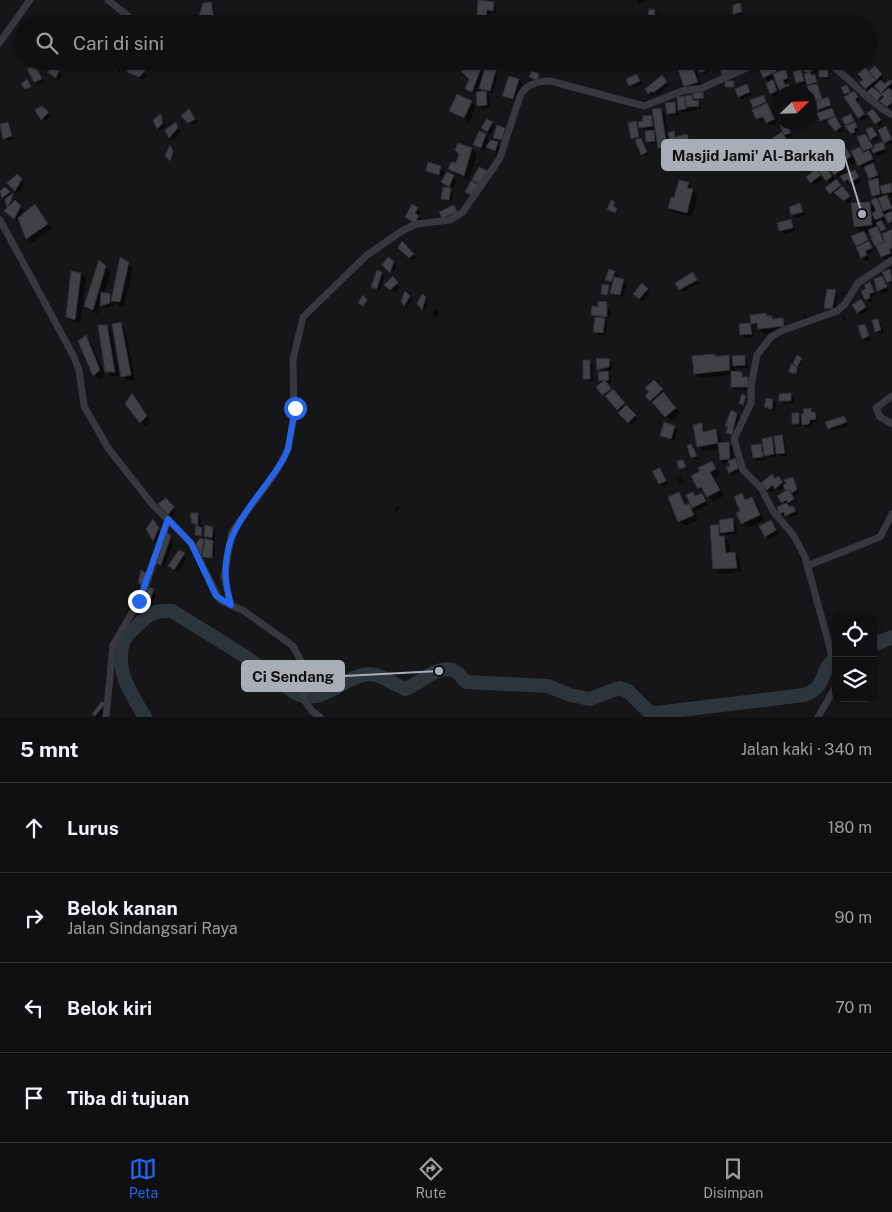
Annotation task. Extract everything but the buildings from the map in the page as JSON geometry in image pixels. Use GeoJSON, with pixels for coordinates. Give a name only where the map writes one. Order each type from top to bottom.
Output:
{"type":"FeatureCollection","features":[{"type":"Feature","properties":{"kind":"street"},"geometry":{"type":"LineString","coordinates":[[19,15],[30,0]]}},
{"type":"Feature","properties":{"kind":"street"},"geometry":{"type":"LineString","coordinates":[[108,0],[127,15]]}},
{"type":"Feature","properties":{"kind":"street"},"geometry":{"type":"LineString","coordinates":[[0,42],[15,21]]}},
{"type":"Feature","properties":{"kind":"street"},"geometry":{"type":"LineString","coordinates":[[231,605],[224,577],[232,532],[276,472],[288,449],[294,416],[293,360],[303,317],[308,309],[371,252],[402,231],[416,224],[450,220],[463,212],[500,158],[520,96],[535,82],[550,81],[644,106],[680,92],[702,88],[742,70]]}},
{"type":"Feature","properties":{"kind":"street"},"geometry":{"type":"LineString","coordinates":[[837,70],[864,96],[892,115]]}},
{"type":"Feature","properties":{"kind":"street"},"geometry":{"type":"LineString","coordinates":[[0,220],[73,356],[79,370],[84,406],[96,429],[152,504],[191,543],[216,596],[266,626],[293,646],[303,665],[304,700],[312,711],[320,717]]}},
{"type":"Feature","properties":{"kind":"street"},"geometry":{"type":"LineString","coordinates":[[833,657],[807,566],[797,540],[773,511],[761,488],[743,470],[734,439],[751,403],[757,355],[771,337],[780,331],[841,309],[858,283],[892,260]]}},
{"type":"Feature","properties":{"kind":"street"},"geometry":{"type":"LineString","coordinates":[[892,396],[876,408],[880,417],[892,424]]}},
{"type":"Feature","properties":{"kind":"street"},"geometry":{"type":"LineString","coordinates":[[807,566],[880,537],[892,514]]}},
{"type":"Feature","properties":{"kind":"street"},"geometry":{"type":"LineString","coordinates":[[106,717],[113,645],[143,594],[168,519]]}},
{"type":"Feature","properties":{"kind":"street"},"geometry":{"type":"LineString","coordinates":[[818,717],[832,693]]}},
{"type":"Feature","properties":{"kind":"waterway"},"geometry":{"type":"LineString","coordinates":[[145,717],[126,681],[121,662],[121,652],[126,637],[146,617],[162,611],[172,611],[243,655],[294,692],[305,696],[324,694],[351,679],[370,674],[374,674],[405,689],[444,669],[458,673],[466,682],[548,686],[570,695],[590,699],[619,688],[628,691],[649,712],[656,713],[804,695],[817,688],[832,661]]}},
{"type":"Feature","properties":{"kind":"waterway"},"geometry":{"type":"LineString","coordinates":[[877,643],[892,637]]}},
{"type":"Feature","properties":{"kind":"place","name":"Masjid Jami' Al-Barkah"},"geometry":{"type":"Point","coordinates":[862,214]}},
{"type":"Feature","properties":{"kind":"place","name":"Ci Sendang"},"geometry":{"type":"Point","coordinates":[439,671]}},
{"type":"Feature","properties":{"kind":"route"},"geometry":{"type":"LineString","coordinates":[[139,601],[168,519],[191,543],[206,570],[216,596],[231,605],[225,584],[224,570],[232,532],[283,460],[288,449],[295,408]]}}]}
